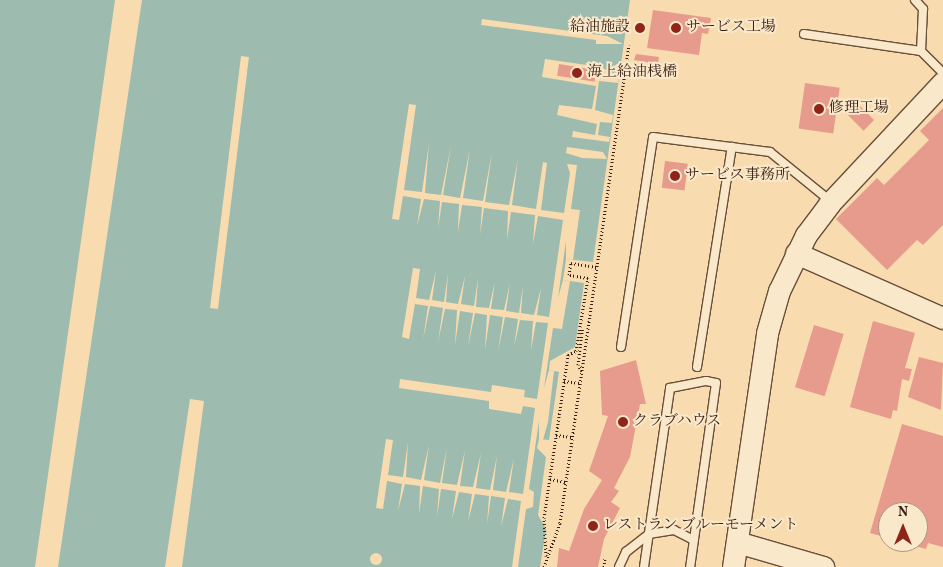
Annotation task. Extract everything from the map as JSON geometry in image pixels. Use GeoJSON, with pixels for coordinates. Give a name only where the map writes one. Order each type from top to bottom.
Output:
{"type":"FeatureCollection","features":[{"type":"Feature","properties":{"kind":"street"},"geometry":{"type":"LineString","coordinates":[[733,567],[767,333],[796,253],[831,202],[943,82]]}},
{"type":"Feature","properties":{"kind":"street"},"geometry":{"type":"LineString","coordinates":[[796,253],[943,318]]}},
{"type":"Feature","properties":{"kind":"street"},"geometry":{"type":"LineString","coordinates":[[737,542],[822,567]]}},
{"type":"Feature","properties":{"kind":"lane"},"geometry":{"type":"LineString","coordinates":[[915,0],[924,9],[921,51]]}},
{"type":"Feature","properties":{"kind":"lane"},"geometry":{"type":"LineString","coordinates":[[804,34],[921,51],[943,72]]}},
{"type":"Feature","properties":{"kind":"lane"},"geometry":{"type":"LineString","coordinates":[[622,347],[653,137],[770,152],[831,202]]}},
{"type":"Feature","properties":{"kind":"lane"},"geometry":{"type":"LineString","coordinates":[[697,367],[732,147]]}},
{"type":"Feature","properties":{"kind":"lane"},"geometry":{"type":"LineString","coordinates":[[644,567],[670,388],[706,381],[716,383],[690,567]]}},
{"type":"Feature","properties":{"kind":"lane"},"geometry":{"type":"LineString","coordinates":[[619,567],[626,552],[649,534],[674,530],[694,540]]}},
{"type":"Feature","properties":{"kind":"path"},"geometry":{"type":"LineString","coordinates":[[544,567],[546,556],[560,522],[629,45]]}},
{"type":"Feature","properties":{"kind":"path"},"geometry":{"type":"LineString","coordinates":[[582,372],[578,365],[588,278],[569,275],[571,263],[597,267]]}},
{"type":"Feature","properties":{"kind":"path"},"geometry":{"type":"LineString","coordinates":[[546,556],[544,518],[568,355],[576,351],[582,326]]}},
{"type":"Feature","properties":{"kind":"path"},"geometry":{"type":"LineString","coordinates":[[564,381],[580,383]]}},
{"type":"Feature","properties":{"kind":"path"},"geometry":{"type":"LineString","coordinates":[[556,435],[572,437]]}},
{"type":"Feature","properties":{"kind":"path"},"geometry":{"type":"LineString","coordinates":[[550,479],[566,482]]}},
{"type":"Feature","properties":{"kind":"path"},"geometry":{"type":"LineString","coordinates":[[604,567],[605,558]]}},
{"type":"Feature","properties":{"kind":"shaded area"},"geometry":{"type":"Polygon","coordinates":[[[0,0],[630,0],[593,262],[566,259],[563,280],[584,283],[575,347],[550,361],[549,370],[559,372],[549,440],[539,439],[537,448],[546,457],[538,515],[546,529],[540,567],[0,567],[0,0]]]}},
{"type":"Feature","properties":{"kind":"pier"},"geometry":{"type":"Polygon","coordinates":[[[115,0],[142,0],[58,567],[35,567],[115,0]]]}},
{"type":"Feature","properties":{"kind":"pier"},"geometry":{"type":"Polygon","coordinates":[[[482,19],[607,36],[623,44],[596,44],[596,40],[481,25],[482,19]]]}},
{"type":"Feature","properties":{"kind":"pier"},"geometry":{"type":"Polygon","coordinates":[[[241,56],[249,57],[218,309],[210,308],[241,56]]]}},
{"type":"Feature","properties":{"kind":"pier"},"geometry":{"type":"Polygon","coordinates":[[[545,59],[601,67],[619,76],[618,83],[599,81],[595,110],[613,115],[612,123],[600,122],[598,135],[610,137],[609,142],[572,137],[573,131],[595,135],[597,124],[557,115],[559,105],[592,109],[596,86],[542,77],[545,59]]]}},
{"type":"Feature","properties":{"kind":"pier"},"geometry":{"type":"Polygon","coordinates":[[[409,104],[416,105],[404,190],[422,192],[429,143],[425,193],[441,195],[451,146],[443,195],[460,198],[470,149],[463,198],[483,201],[492,152],[485,202],[509,205],[518,159],[512,205],[536,209],[543,162],[547,163],[541,210],[564,213],[570,173],[567,164],[577,165],[571,209],[580,210],[573,260],[566,259],[566,241],[558,298],[563,280],[570,281],[562,329],[553,328],[544,388],[549,370],[554,371],[548,422],[543,440],[539,439],[539,421],[529,489],[534,492],[533,507],[526,509],[518,567],[512,567],[521,501],[508,499],[501,527],[505,498],[491,496],[487,525],[489,496],[475,494],[468,522],[472,494],[459,492],[452,519],[456,491],[441,489],[437,517],[439,489],[423,486],[419,514],[420,486],[405,484],[398,511],[402,484],[387,481],[383,509],[376,508],[386,439],[393,440],[388,475],[403,477],[408,442],[406,477],[421,480],[429,445],[424,480],[440,483],[447,447],[442,483],[457,485],[465,450],[460,486],[473,487],[481,453],[476,488],[490,490],[497,456],[493,490],[506,492],[514,458],[509,492],[523,494],[535,408],[523,406],[521,414],[489,409],[489,401],[399,388],[400,379],[491,392],[492,385],[525,390],[524,397],[537,399],[548,323],[536,322],[531,350],[533,321],[520,320],[514,347],[518,319],[505,317],[498,352],[503,317],[490,315],[485,350],[487,315],[475,313],[468,347],[473,313],[460,311],[455,345],[457,310],[445,309],[438,342],[443,308],[430,306],[423,340],[428,306],[415,304],[409,339],[402,337],[413,268],[420,269],[416,298],[429,300],[436,271],[432,300],[444,302],[448,273],[446,302],[458,304],[465,276],[461,304],[474,306],[478,278],[476,307],[489,308],[495,281],[491,309],[504,310],[510,283],[506,311],[519,313],[523,285],[521,313],[534,315],[541,288],[537,315],[549,317],[563,220],[538,216],[533,244],[535,215],[511,212],[507,240],[508,211],[484,208],[480,235],[482,207],[462,205],[458,232],[459,204],[442,202],[438,229],[440,201],[424,199],[417,226],[421,199],[403,196],[399,220],[392,219],[409,104]]]}},
{"type":"Feature","properties":{"kind":"pier"},"geometry":{"type":"Polygon","coordinates":[[[567,147],[603,152],[607,159],[582,158],[566,153],[567,147]]]}},
{"type":"Feature","properties":{"kind":"pier"},"geometry":{"type":"Polygon","coordinates":[[[190,399],[204,401],[182,567],[165,567],[190,399]]]}},
{"type":"Feature","properties":{"kind":"pier"},"geometry":{"type":"Polygon","coordinates":[[[374,553],[378,553],[382,559],[378,565],[374,565],[370,561],[370,557],[374,553]]]}},
{"type":"Feature","properties":{"kind":"building","name":"サービス工場"},"geometry":{"type":"Polygon","coordinates":[[[653,10],[711,18],[708,34],[702,33],[699,55],[647,48],[653,10]]]}},
{"type":"Feature","properties":{"kind":"building","name":"給油施設"},"geometry":{"type":"Polygon","coordinates":[[[636,24],[647,25],[645,33],[634,32],[636,24]]]}},
{"type":"Feature","properties":{"kind":"building"},"geometry":{"type":"Polygon","coordinates":[[[636,54],[659,57],[658,64],[634,60],[636,54]]]}},
{"type":"Feature","properties":{"kind":"building","name":"海上給油桟橋"},"geometry":{"type":"Polygon","coordinates":[[[559,64],[597,70],[595,82],[557,76],[559,64]]]}},
{"type":"Feature","properties":{"kind":"building","name":"修理工場"},"geometry":{"type":"Polygon","coordinates":[[[805,83],[840,88],[833,133],[799,129],[805,83]]]}},
{"type":"Feature","properties":{"kind":"building"},"geometry":{"type":"Polygon","coordinates":[[[855,101],[874,120],[863,131],[844,112],[855,101]]]}},
{"type":"Feature","properties":{"kind":"building"},"geometry":{"type":"Polygon","coordinates":[[[943,108],[943,225],[923,245],[917,240],[887,270],[836,219],[877,178],[884,185],[929,140],[920,131],[943,108]]]}},
{"type":"Feature","properties":{"kind":"building","name":"サービス事務所"},"geometry":{"type":"Polygon","coordinates":[[[665,161],[688,164],[685,191],[662,188],[665,161]]]}},
{"type":"Feature","properties":{"kind":"building"},"geometry":{"type":"Polygon","coordinates":[[[873,321],[915,333],[905,368],[912,369],[909,381],[902,379],[897,411],[893,410],[891,419],[850,407],[873,321]]]}},
{"type":"Feature","properties":{"kind":"building"},"geometry":{"type":"Polygon","coordinates":[[[814,325],[844,334],[825,396],[795,387],[814,325]]]}},
{"type":"Feature","properties":{"kind":"building"},"geometry":{"type":"Polygon","coordinates":[[[919,357],[943,363],[941,410],[908,397],[919,357]]]}},
{"type":"Feature","properties":{"kind":"building","name":"クラブハウス"},"geometry":{"type":"Polygon","coordinates":[[[636,360],[646,404],[640,404],[630,457],[614,488],[619,491],[611,502],[620,508],[604,539],[598,567],[557,567],[559,548],[569,551],[584,509],[602,480],[589,471],[608,416],[602,415],[600,371],[636,360]]]}},
{"type":"Feature","properties":{"kind":"building"},"geometry":{"type":"Polygon","coordinates":[[[902,424],[943,436],[943,547],[928,543],[928,502],[879,502],[902,424]]]}},
{"type":"Feature","properties":{"kind":"building"},"geometry":{"type":"Polygon","coordinates":[[[878,506],[878,535],[870,533],[878,506]]]}},
{"type":"Feature","properties":{"kind":"place","name":"給油施設"},"geometry":{"type":"Point","coordinates":[640,28]}},
{"type":"Feature","properties":{"kind":"place","name":"サービス工場"},"geometry":{"type":"Point","coordinates":[676,28]}},
{"type":"Feature","properties":{"kind":"place","name":"海上給油桟橋"},"geometry":{"type":"Point","coordinates":[577,73]}},
{"type":"Feature","properties":{"kind":"place","name":"修理工場"},"geometry":{"type":"Point","coordinates":[819,109]}},
{"type":"Feature","properties":{"kind":"place","name":"サービス事務所"},"geometry":{"type":"Point","coordinates":[675,176]}},
{"type":"Feature","properties":{"kind":"place","name":"クラブハウス"},"geometry":{"type":"Point","coordinates":[623,422]}},
{"type":"Feature","properties":{"kind":"place","name":"レストラン ブルーモーメント"},"geometry":{"type":"Point","coordinates":[593,526]}}]}
